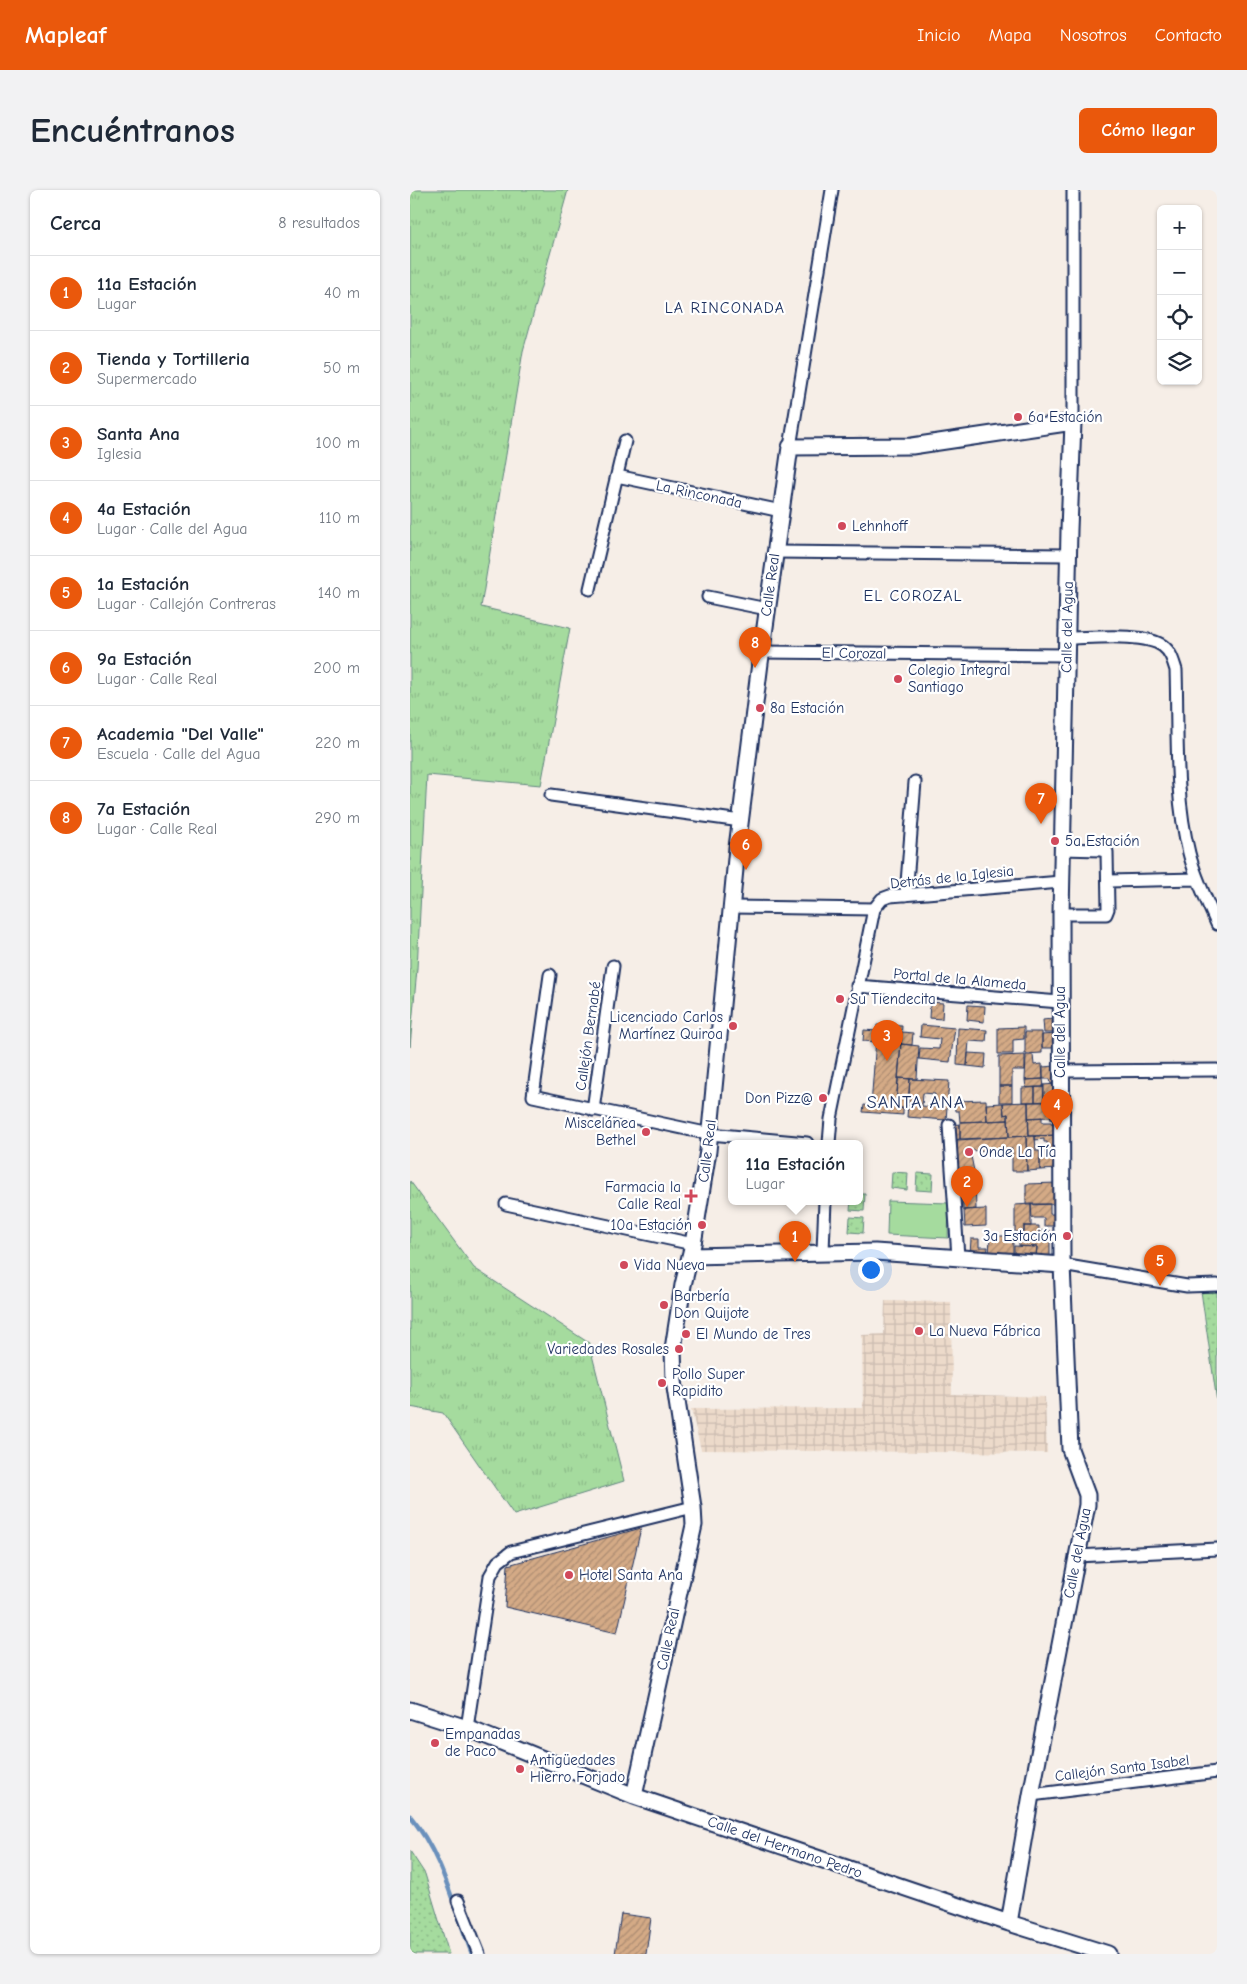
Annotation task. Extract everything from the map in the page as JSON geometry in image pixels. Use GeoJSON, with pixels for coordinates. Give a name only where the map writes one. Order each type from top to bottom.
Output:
{"type":"FeatureCollection","features":[{"type":"Feature","properties":{"kind":"street"},"geometry":{"type":"LineString","coordinates":[[781,511],[832,190]]}},
{"type":"Feature","properties":{"kind":"street","name":"Calle del Agua"},"geometry":{"type":"LineString","coordinates":[[1009,1924],[1031,1794],[1087,1505],[1087,1495],[1070,1449],[1062,1265],[1060,914],[1073,422],[1073,190]]}},
{"type":"Feature","properties":{"kind":"street"},"geometry":{"type":"LineString","coordinates":[[790,447],[912,446],[1073,422]]}},
{"type":"Feature","properties":{"kind":"street"},"geometry":{"type":"LineString","coordinates":[[590,589],[625,441]]}},
{"type":"Feature","properties":{"kind":"street","name":"La Rinconada"},"geometry":{"type":"LineString","coordinates":[[617,476],[781,511]]}},
{"type":"Feature","properties":{"kind":"street","name":"Calle Real"},"geometry":{"type":"LineString","coordinates":[[634,1796],[694,1525],[674,1381],[673,1348],[683,1285],[692,1250],[710,1134],[740,821],[781,511]]}},
{"type":"Feature","properties":{"kind":"street"},"geometry":{"type":"LineString","coordinates":[[775,552],[1068,555]]}},
{"type":"Feature","properties":{"kind":"street"},"geometry":{"type":"LineString","coordinates":[[708,597],[767,609]]}},
{"type":"Feature","properties":{"kind":"street"},"geometry":{"type":"LineString","coordinates":[[1067,638],[1142,638],[1164,646],[1171,655],[1176,670],[1180,780],[1184,824],[1189,852],[1197,879],[1217,924]]}},
{"type":"Feature","properties":{"kind":"street","name":"El Corozal"},"geometry":{"type":"LineString","coordinates":[[761,652],[1066,655]]}},
{"type":"Feature","properties":{"kind":"street"},"geometry":{"type":"LineString","coordinates":[[906,895],[915,782]]}},
{"type":"Feature","properties":{"kind":"street"},"geometry":{"type":"LineString","coordinates":[[551,795],[740,821]]}},
{"type":"Feature","properties":{"kind":"street"},"geometry":{"type":"LineString","coordinates":[[1060,914],[1106,914],[1108,909],[1108,855],[1105,850],[1062,850]]}},
{"type":"Feature","properties":{"kind":"street"},"geometry":{"type":"LineString","coordinates":[[1108,881],[1197,879]]}},
{"type":"Feature","properties":{"kind":"street","name":"Detrás de la Iglesia"},"geometry":{"type":"LineString","coordinates":[[874,909],[882,900],[890,896],[1061,882]]}},
{"type":"Feature","properties":{"kind":"street"},"geometry":{"type":"LineString","coordinates":[[731,907],[874,909],[831,1119],[829,1140]]}},
{"type":"Feature","properties":{"kind":"street","name":"Callejón Bernabé"},"geometry":{"type":"LineString","coordinates":[[593,1110],[613,966]]}},
{"type":"Feature","properties":{"kind":"street","name":"Callejón Bernabé"},"geometry":{"type":"LineString","coordinates":[[550,975],[534,1096],[710,1134],[775,1140]]}},
{"type":"Feature","properties":{"kind":"street","name":"Portal de la Alameda"},"geometry":{"type":"LineString","coordinates":[[857,986],[1060,1002]]}},
{"type":"Feature","properties":{"kind":"street"},"geometry":{"type":"LineString","coordinates":[[1060,1071],[1217,1070]]}},
{"type":"Feature","properties":{"kind":"street"},"geometry":{"type":"LineString","coordinates":[[949,1125],[958,1257]]}},
{"type":"Feature","properties":{"kind":"street"},"geometry":{"type":"LineString","coordinates":[[506,1204],[692,1250],[875,1252],[958,1257],[1062,1265],[1187,1286],[1217,1285]]}},
{"type":"Feature","properties":{"kind":"street"},"geometry":{"type":"LineString","coordinates":[[822,1251],[825,1205]]}},
{"type":"Feature","properties":{"kind":"street"},"geometry":{"type":"LineString","coordinates":[[467,1728],[490,1576],[498,1562],[512,1552],[693,1507]]}},
{"type":"Feature","properties":{"kind":"street"},"geometry":{"type":"LineString","coordinates":[[1077,1556],[1217,1549]]}},
{"type":"Feature","properties":{"kind":"street","name":"Calle del Hermano Pedro"},"geometry":{"type":"LineString","coordinates":[[410,1710],[467,1728],[634,1796],[1009,1924],[1108,1954]]}},
{"type":"Feature","properties":{"kind":"street","name":"Callejón Santa Isabel"},"geometry":{"type":"LineString","coordinates":[[1031,1794],[1217,1772]]}},
{"type":"Feature","properties":{"kind":"street"},"geometry":{"type":"LineString","coordinates":[[458,1901],[479,1954]]}},
{"type":"Feature","properties":{"kind":"shaded area"},"geometry":{"type":"Polygon","coordinates":[[[885,1301],[951,1302],[952,1394],[1045,1397],[1047,1453],[701,1450],[691,1409],[863,1408],[862,1335],[884,1334],[885,1301]]]}},
{"type":"Feature","properties":{"kind":"green space"},"geometry":{"type":"Polygon","coordinates":[[[410,190],[568,190],[523,351],[481,607],[570,628],[541,785],[427,775],[417,969],[410,1047],[410,190]]]}},
{"type":"Feature","properties":{"kind":"green space"},"geometry":{"type":"Polygon","coordinates":[[[892,1172],[908,1173],[907,1190],[891,1188],[892,1172]]]}},
{"type":"Feature","properties":{"kind":"green space"},"geometry":{"type":"Polygon","coordinates":[[[917,1173],[933,1174],[932,1191],[916,1190],[917,1173]]]}},
{"type":"Feature","properties":{"kind":"green space"},"geometry":{"type":"Polygon","coordinates":[[[410,1181],[474,1268],[589,1343],[624,1481],[514,1515],[443,1413],[410,1407],[410,1181]]]}},
{"type":"Feature","properties":{"kind":"green space"},"geometry":{"type":"Polygon","coordinates":[[[863,1194],[865,1194],[864,1211],[850,1210],[851,1205],[863,1205],[863,1194]]]}},
{"type":"Feature","properties":{"kind":"green space"},"geometry":{"type":"Polygon","coordinates":[[[888,1201],[949,1203],[948,1238],[887,1235],[888,1201]]]}},
{"type":"Feature","properties":{"kind":"green space"},"geometry":{"type":"Polygon","coordinates":[[[850,1217],[864,1218],[863,1233],[849,1232],[850,1217]]]}},
{"type":"Feature","properties":{"kind":"green space"},"geometry":{"type":"Polygon","coordinates":[[[1217,1289],[1217,1402],[1201,1291],[1217,1289]]]}},
{"type":"Feature","properties":{"kind":"green space"},"geometry":{"type":"Polygon","coordinates":[[[410,1851],[425,1874],[449,1954],[410,1954],[410,1851]]]}},
{"type":"Feature","properties":{"kind":"building"},"geometry":{"type":"Polygon","coordinates":[[[930,1002],[943,1003],[942,1019],[929,1018],[930,1002]]]}},
{"type":"Feature","properties":{"kind":"building"},"geometry":{"type":"Polygon","coordinates":[[[968,1005],[985,1006],[984,1022],[967,1020],[968,1005]]]}},
{"type":"Feature","properties":{"kind":"building"},"geometry":{"type":"Polygon","coordinates":[[[1052,1019],[1053,1033],[1044,1033],[1043,1020],[1052,1019]]]}},
{"type":"Feature","properties":{"kind":"building","name":"SANTA ANA"},"geometry":{"type":"Polygon","coordinates":[[[877,1025],[902,1026],[896,1108],[903,1108],[903,1115],[863,1112],[864,1105],[871,1106],[877,1025]]]}},
{"type":"Feature","properties":{"kind":"building"},"geometry":{"type":"Polygon","coordinates":[[[921,1025],[955,1028],[950,1062],[919,1059],[920,1048],[939,1049],[940,1039],[920,1037],[921,1025]]]}},
{"type":"Feature","properties":{"kind":"building"},"geometry":{"type":"Polygon","coordinates":[[[1024,1027],[1024,1039],[1013,1040],[1013,1054],[998,1054],[998,1028],[1024,1027]]]}},
{"type":"Feature","properties":{"kind":"building"},"geometry":{"type":"Polygon","coordinates":[[[958,1028],[987,1030],[986,1042],[969,1041],[967,1066],[957,1065],[958,1028]]]}},
{"type":"Feature","properties":{"kind":"building"},"geometry":{"type":"Polygon","coordinates":[[[864,1030],[877,1031],[876,1042],[863,1041],[864,1030]]]}},
{"type":"Feature","properties":{"kind":"building"},"geometry":{"type":"Polygon","coordinates":[[[902,1032],[913,1033],[912,1045],[901,1044],[902,1032]]]}},
{"type":"Feature","properties":{"kind":"building"},"geometry":{"type":"Polygon","coordinates":[[[1025,1032],[1042,1032],[1042,1053],[1025,1054],[1025,1032]]]}},
{"type":"Feature","properties":{"kind":"building"},"geometry":{"type":"Polygon","coordinates":[[[1056,1034],[1056,1048],[1042,1048],[1042,1035],[1056,1034]]]}},
{"type":"Feature","properties":{"kind":"building"},"geometry":{"type":"Polygon","coordinates":[[[901,1044],[919,1046],[917,1079],[898,1078],[901,1044]]]}},
{"type":"Feature","properties":{"kind":"building"},"geometry":{"type":"Polygon","coordinates":[[[968,1053],[986,1054],[985,1068],[967,1066],[968,1053]]]}},
{"type":"Feature","properties":{"kind":"building"},"geometry":{"type":"Polygon","coordinates":[[[1025,1055],[1025,1070],[1012,1070],[1012,1086],[999,1086],[999,1056],[1025,1055]]]}},
{"type":"Feature","properties":{"kind":"building"},"geometry":{"type":"Polygon","coordinates":[[[1026,1055],[1033,1055],[1034,1065],[1042,1064],[1043,1079],[1025,1080],[1026,1055]]]}},
{"type":"Feature","properties":{"kind":"building"},"geometry":{"type":"Polygon","coordinates":[[[1055,1066],[1056,1084],[1051,1084],[1050,1079],[1043,1079],[1043,1067],[1055,1066]]]}},
{"type":"Feature","properties":{"kind":"building"},"geometry":{"type":"Polygon","coordinates":[[[898,1078],[910,1079],[908,1109],[896,1108],[898,1078]]]}},
{"type":"Feature","properties":{"kind":"building"},"geometry":{"type":"Polygon","coordinates":[[[910,1079],[949,1081],[946,1120],[907,1117],[910,1079]],[[923,1093],[922,1106],[934,1107],[935,1094],[923,1093]]]}},
{"type":"Feature","properties":{"kind":"building"},"geometry":{"type":"Polygon","coordinates":[[[1043,1079],[1044,1087],[1026,1088],[1025,1080],[1043,1079]]]}},
{"type":"Feature","properties":{"kind":"building"},"geometry":{"type":"Polygon","coordinates":[[[1056,1084],[1056,1101],[1044,1102],[1043,1085],[1056,1084]]]}},
{"type":"Feature","properties":{"kind":"building"},"geometry":{"type":"Polygon","coordinates":[[[999,1086],[1012,1086],[1012,1102],[999,1102],[999,1086]]]}},
{"type":"Feature","properties":{"kind":"building"},"geometry":{"type":"Polygon","coordinates":[[[1035,1087],[1044,1087],[1044,1102],[1035,1102],[1035,1087]]]}},
{"type":"Feature","properties":{"kind":"building"},"geometry":{"type":"Polygon","coordinates":[[[1035,1087],[1035,1102],[1022,1102],[1022,1088],[1035,1087]]]}},
{"type":"Feature","properties":{"kind":"building"},"geometry":{"type":"Polygon","coordinates":[[[986,1100],[987,1121],[960,1122],[959,1111],[955,1111],[954,1101],[986,1100]]]}},
{"type":"Feature","properties":{"kind":"building"},"geometry":{"type":"Polygon","coordinates":[[[1050,1101],[1056,1101],[1057,1119],[1051,1120],[1050,1101]]]}},
{"type":"Feature","properties":{"kind":"building"},"geometry":{"type":"Polygon","coordinates":[[[1050,1101],[1051,1117],[1028,1118],[1028,1102],[1050,1101]]]}},
{"type":"Feature","properties":{"kind":"building"},"geometry":{"type":"Polygon","coordinates":[[[1028,1102],[1029,1136],[1009,1137],[1008,1114],[1004,1115],[1003,1103],[1028,1102]]]}},
{"type":"Feature","properties":{"kind":"building"},"geometry":{"type":"Polygon","coordinates":[[[1003,1103],[1004,1115],[1008,1114],[1008,1120],[987,1121],[986,1104],[1003,1103]]]}},
{"type":"Feature","properties":{"kind":"building"},"geometry":{"type":"Polygon","coordinates":[[[1042,1117],[1042,1122],[1051,1122],[1052,1125],[1057,1125],[1058,1135],[1029,1136],[1028,1118],[1042,1117]]]}},
{"type":"Feature","properties":{"kind":"building"},"geometry":{"type":"Polygon","coordinates":[[[1008,1120],[1009,1137],[960,1139],[960,1122],[1008,1120]]]}},
{"type":"Feature","properties":{"kind":"building"},"geometry":{"type":"Polygon","coordinates":[[[960,1124],[960,1139],[953,1140],[952,1125],[960,1124]]]}},
{"type":"Feature","properties":{"kind":"building"},"geometry":{"type":"Polygon","coordinates":[[[1058,1135],[1059,1150],[1048,1150],[1047,1142],[1044,1142],[1044,1139],[1035,1140],[1035,1136],[1058,1135]]]}},
{"type":"Feature","properties":{"kind":"building"},"geometry":{"type":"Polygon","coordinates":[[[1026,1136],[1035,1136],[1036,1151],[1040,1151],[1040,1170],[1027,1171],[1026,1136]]]}},
{"type":"Feature","properties":{"kind":"building"},"geometry":{"type":"Polygon","coordinates":[[[1026,1136],[1027,1171],[1012,1171],[1012,1149],[970,1151],[974,1171],[958,1172],[957,1140],[1026,1136]]]}},
{"type":"Feature","properties":{"kind":"building"},"geometry":{"type":"Polygon","coordinates":[[[1059,1150],[1059,1169],[1040,1170],[1040,1151],[1059,1150]]]}},
{"type":"Feature","properties":{"kind":"building"},"geometry":{"type":"Polygon","coordinates":[[[968,1180],[975,1180],[976,1209],[963,1210],[962,1184],[968,1183],[968,1180]]]}},
{"type":"Feature","properties":{"kind":"building"},"geometry":{"type":"Polygon","coordinates":[[[1057,1183],[1057,1204],[1026,1205],[1026,1184],[1057,1183]]]}},
{"type":"Feature","properties":{"kind":"building"},"geometry":{"type":"Polygon","coordinates":[[[1031,1204],[1050,1204],[1050,1214],[1058,1214],[1058,1226],[1044,1226],[1044,1218],[1032,1218],[1031,1204]]]}},
{"type":"Feature","properties":{"kind":"building"},"geometry":{"type":"Polygon","coordinates":[[[1031,1204],[1031,1226],[1024,1226],[1024,1232],[1015,1232],[1015,1205],[1031,1204]]]}},
{"type":"Feature","properties":{"kind":"building"},"geometry":{"type":"Polygon","coordinates":[[[986,1209],[986,1226],[965,1227],[964,1210],[986,1209]]]}},
{"type":"Feature","properties":{"kind":"building"},"geometry":{"type":"Polygon","coordinates":[[[1024,1226],[1039,1226],[1039,1231],[1050,1231],[1050,1257],[1036,1256],[1037,1247],[1019,1246],[1019,1232],[1024,1232],[1024,1226]]]}},
{"type":"Feature","properties":{"kind":"building"},"geometry":{"type":"Polygon","coordinates":[[[990,1236],[1008,1236],[1008,1239],[1013,1239],[1013,1254],[989,1255],[990,1236]]]}},
{"type":"Feature","properties":{"kind":"building"},"geometry":{"type":"Polygon","coordinates":[[[971,1239],[979,1239],[979,1247],[988,1247],[987,1255],[970,1254],[971,1239]]]}},
{"type":"Feature","properties":{"kind":"building"},"geometry":{"type":"Polygon","coordinates":[[[1014,1246],[1037,1247],[1036,1256],[1014,1256],[1014,1246]]]}},
{"type":"Feature","properties":{"kind":"building","name":"Hotel Santa Ana"},"geometry":{"type":"Polygon","coordinates":[[[641,1528],[617,1633],[505,1607],[508,1565],[641,1528]]]}},
{"type":"Feature","properties":{"kind":"building"},"geometry":{"type":"Polygon","coordinates":[[[621,1914],[651,1918],[646,1954],[615,1954],[621,1914]]]}},
{"type":"Feature","properties":{"kind":"waterway"},"geometry":{"type":"LineString","coordinates":[[410,1816],[431,1847],[439,1864],[472,1954]]}},
{"type":"Feature","properties":{"kind":"place","name":"6a Estación"},"geometry":{"type":"Point","coordinates":[1018,417]}},
{"type":"Feature","properties":{"kind":"place","name":"Lehnhoff"},"geometry":{"type":"Point","coordinates":[842,526]}},
{"type":"Feature","properties":{"kind":"place","name":"7a Estación"},"geometry":{"type":"Point","coordinates":[755,668]}},
{"type":"Feature","properties":{"kind":"place","name":"Colegio Integral Santiago"},"geometry":{"type":"Point","coordinates":[898,679]}},
{"type":"Feature","properties":{"kind":"place","name":"8a Estación"},"geometry":{"type":"Point","coordinates":[760,708]}},
{"type":"Feature","properties":{"kind":"place","name":"Academia \"Del Valle\""},"geometry":{"type":"Point","coordinates":[1041,824]}},
{"type":"Feature","properties":{"kind":"place","name":"5a Estación"},"geometry":{"type":"Point","coordinates":[1055,841]}},
{"type":"Feature","properties":{"kind":"place","name":"9a Estación"},"geometry":{"type":"Point","coordinates":[746,870]}},
{"type":"Feature","properties":{"kind":"place","name":"Su Tiendecita"},"geometry":{"type":"Point","coordinates":[840,999]}},
{"type":"Feature","properties":{"kind":"place","name":"Licenciado Carlos Martínez Quiroa"},"geometry":{"type":"Point","coordinates":[733,1026]}},
{"type":"Feature","properties":{"kind":"place","name":"Santa Ana"},"geometry":{"type":"Point","coordinates":[887,1061]}},
{"type":"Feature","properties":{"kind":"place","name":"Don Pizz@"},"geometry":{"type":"Point","coordinates":[823,1098]}},
{"type":"Feature","properties":{"kind":"place","name":"4a Estación"},"geometry":{"type":"Point","coordinates":[1057,1130]}},
{"type":"Feature","properties":{"kind":"place","name":"Miscelánea Bethel"},"geometry":{"type":"Point","coordinates":[646,1132]}},
{"type":"Feature","properties":{"kind":"place","name":"Onde La Tía"},"geometry":{"type":"Point","coordinates":[969,1152]}},
{"type":"Feature","properties":{"kind":"place","name":"Farmacia la Calle Real"},"geometry":{"type":"Point","coordinates":[691,1196]}},
{"type":"Feature","properties":{"kind":"place","name":"Tienda y Tortilleria"},"geometry":{"type":"Point","coordinates":[967,1207]}},
{"type":"Feature","properties":{"kind":"place","name":"10a Estación"},"geometry":{"type":"Point","coordinates":[702,1225]}},
{"type":"Feature","properties":{"kind":"place","name":"3a Estación"},"geometry":{"type":"Point","coordinates":[1067,1236]}},
{"type":"Feature","properties":{"kind":"place","name":"11a Estación"},"geometry":{"type":"Point","coordinates":[795,1262]}},
{"type":"Feature","properties":{"kind":"place","name":"Vida Nueva"},"geometry":{"type":"Point","coordinates":[624,1265]}},
{"type":"Feature","properties":{"kind":"place","name":"1a Estación"},"geometry":{"type":"Point","coordinates":[1160,1286]}},
{"type":"Feature","properties":{"kind":"place","name":"Barbería Don Quijote"},"geometry":{"type":"Point","coordinates":[664,1305]}},
{"type":"Feature","properties":{"kind":"place","name":"La Nueva Fábrica"},"geometry":{"type":"Point","coordinates":[919,1331]}},
{"type":"Feature","properties":{"kind":"place","name":"El Mundo de Tres"},"geometry":{"type":"Point","coordinates":[686,1334]}},
{"type":"Feature","properties":{"kind":"place","name":"Variedades Rosales"},"geometry":{"type":"Point","coordinates":[679,1349]}},
{"type":"Feature","properties":{"kind":"place","name":"Pollo Super Rapidito"},"geometry":{"type":"Point","coordinates":[662,1383]}},
{"type":"Feature","properties":{"kind":"place","name":"Hotel Santa Ana"},"geometry":{"type":"Point","coordinates":[569,1575]}},
{"type":"Feature","properties":{"kind":"place","name":"Empanadas de Paco"},"geometry":{"type":"Point","coordinates":[435,1743]}},
{"type":"Feature","properties":{"kind":"place","name":"Antigüedades Hierro Forjado"},"geometry":{"type":"Point","coordinates":[520,1769]}},
{"type":"Feature","properties":{"kind":"district","name":"LA RINCONADA"},"geometry":{"type":"Point","coordinates":[725,308]}},
{"type":"Feature","properties":{"kind":"district","name":"EL COROZAL"},"geometry":{"type":"Point","coordinates":[913,596]}},
{"type":"Feature","properties":{"kind":"district","name":"SANTA ANA"},"geometry":{"type":"Point","coordinates":[916,1102]}}]}
